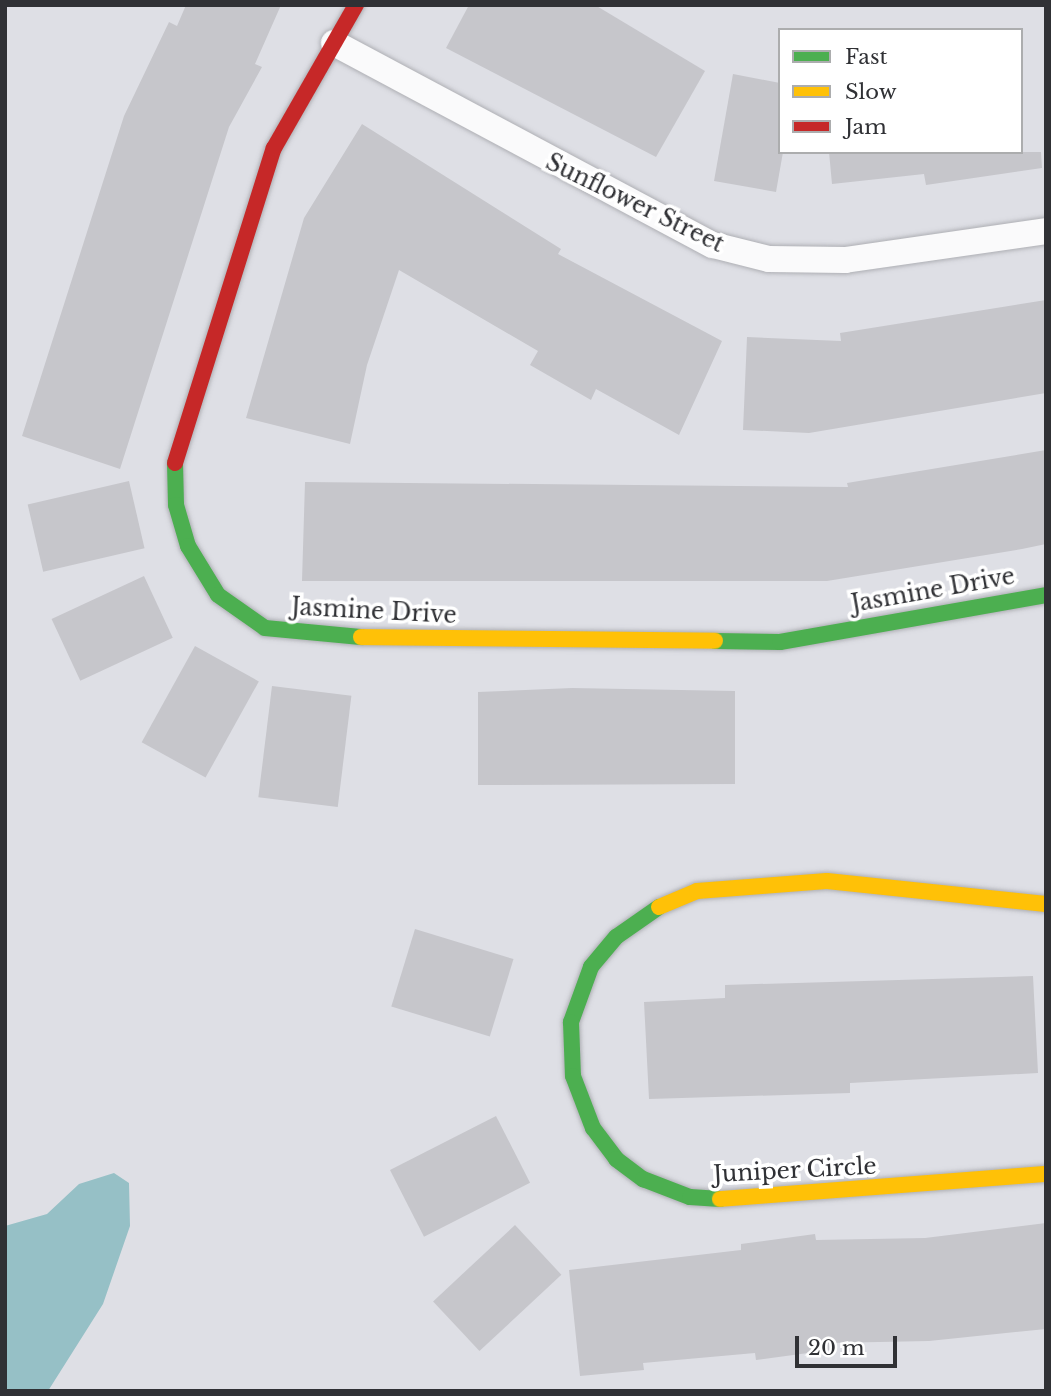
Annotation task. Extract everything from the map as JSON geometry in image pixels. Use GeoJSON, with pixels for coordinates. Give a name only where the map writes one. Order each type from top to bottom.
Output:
{"type":"FeatureCollection","features":[{"type":"Feature","properties":{"kind":"street","name":"Jasmine Drive"},"geometry":{"type":"LineString","coordinates":[[356,5],[274,148],[174,452],[176,505],[188,546],[218,596],[265,628],[369,638],[780,642],[1046,595]]}},
{"type":"Feature","properties":{"kind":"street","name":"Sunflower Street"},"geometry":{"type":"LineString","coordinates":[[334,43],[713,245],[769,259],[845,260],[1046,231]]}},
{"type":"Feature","properties":{"kind":"street","name":"Juniper Circle"},"geometry":{"type":"LineString","coordinates":[[1046,904],[827,881],[696,891],[651,910],[616,937],[591,967],[570,1022],[573,1076],[593,1128],[616,1159],[643,1179],[690,1197],[744,1200],[1046,1174]]}},
{"type":"Feature","properties":{"kind":"water"},"geometry":{"type":"Polygon","coordinates":[[[114,1173],[129,1183],[130,1226],[103,1304],[48,1391],[5,1391],[5,1226],[47,1214],[79,1184],[114,1173]]]}},
{"type":"Feature","properties":{"kind":"building"},"geometry":{"type":"Polygon","coordinates":[[[186,5],[281,5],[255,64],[262,67],[229,127],[120,469],[22,436],[124,116],[169,22],[177,26],[186,5]]]}},
{"type":"Feature","properties":{"kind":"building"},"geometry":{"type":"Polygon","coordinates":[[[469,5],[595,5],[705,71],[656,157],[446,48],[469,5]]]}},
{"type":"Feature","properties":{"kind":"building"},"geometry":{"type":"Polygon","coordinates":[[[733,74],[778,83],[778,154],[783,154],[776,192],[714,181],[733,74]]]}},
{"type":"Feature","properties":{"kind":"building"},"geometry":{"type":"Polygon","coordinates":[[[362,124],[561,249],[558,254],[722,341],[679,435],[596,389],[591,400],[530,365],[538,351],[399,270],[367,365],[350,444],[246,418],[304,218],[362,124]]]}},
{"type":"Feature","properties":{"kind":"building"},"geometry":{"type":"Polygon","coordinates":[[[1041,152],[1042,168],[926,185],[924,174],[832,184],[829,154],[1041,152]]]}},
{"type":"Feature","properties":{"kind":"building"},"geometry":{"type":"Polygon","coordinates":[[[1046,300],[1046,393],[809,433],[743,430],[747,337],[841,341],[840,333],[1046,300]]]}},
{"type":"Feature","properties":{"kind":"building"},"geometry":{"type":"Polygon","coordinates":[[[1046,450],[1046,544],[1022,549],[827,581],[302,581],[305,482],[848,487],[847,483],[1046,450]]]}},
{"type":"Feature","properties":{"kind":"building"},"geometry":{"type":"Polygon","coordinates":[[[129,481],[145,548],[43,572],[28,504],[129,481]]]}},
{"type":"Feature","properties":{"kind":"building"},"geometry":{"type":"Polygon","coordinates":[[[144,576],[173,638],[80,681],[52,619],[144,576]]]}},
{"type":"Feature","properties":{"kind":"building"},"geometry":{"type":"Polygon","coordinates":[[[195,646],[259,681],[206,778],[142,742],[195,646]]]}},
{"type":"Feature","properties":{"kind":"building"},"geometry":{"type":"Polygon","coordinates":[[[272,686],[351,696],[338,807],[258,797],[272,686]]]}},
{"type":"Feature","properties":{"kind":"building"},"geometry":{"type":"Polygon","coordinates":[[[572,688],[735,691],[735,784],[478,785],[478,692],[572,688]]]}},
{"type":"Feature","properties":{"kind":"building"},"geometry":{"type":"Polygon","coordinates":[[[415,929],[513,959],[490,1037],[391,1006],[415,929]]]}},
{"type":"Feature","properties":{"kind":"building"},"geometry":{"type":"Polygon","coordinates":[[[1033,976],[1038,1073],[850,1083],[850,1093],[649,1099],[644,1002],[725,998],[725,985],[1033,976]]]}},
{"type":"Feature","properties":{"kind":"building"},"geometry":{"type":"Polygon","coordinates":[[[496,1116],[530,1183],[424,1237],[390,1170],[496,1116]]]}},
{"type":"Feature","properties":{"kind":"building"},"geometry":{"type":"Polygon","coordinates":[[[1046,1223],[1046,1329],[929,1341],[829,1343],[830,1350],[756,1360],[755,1353],[643,1363],[644,1370],[580,1376],[569,1270],[741,1250],[741,1244],[815,1234],[816,1240],[925,1238],[1046,1223]]]}},
{"type":"Feature","properties":{"kind":"building"},"geometry":{"type":"Polygon","coordinates":[[[515,1225],[561,1275],[479,1351],[433,1301],[515,1225]]]}},
{"type":"Feature","properties":{"kind":"traffic: fast"},"geometry":{"type":"LineString","coordinates":[[175,463],[176,505],[188,546],[218,595],[265,628],[361,637]]}},
{"type":"Feature","properties":{"kind":"traffic: fast"},"geometry":{"type":"LineString","coordinates":[[715,641],[780,642],[1046,595]]}},
{"type":"Feature","properties":{"kind":"traffic: fast"},"geometry":{"type":"LineString","coordinates":[[659,907],[616,937],[591,967],[571,1022],[573,1076],[593,1128],[616,1159],[643,1179],[690,1197],[720,1199]]}},
{"type":"Feature","properties":{"kind":"traffic: slow"},"geometry":{"type":"LineString","coordinates":[[361,637],[715,641]]}},
{"type":"Feature","properties":{"kind":"traffic: slow"},"geometry":{"type":"LineString","coordinates":[[659,907],[697,891],[827,881],[1046,904]]}},
{"type":"Feature","properties":{"kind":"traffic: slow"},"geometry":{"type":"LineString","coordinates":[[720,1199],[1046,1174]]}},
{"type":"Feature","properties":{"kind":"traffic: jam"},"geometry":{"type":"LineString","coordinates":[[175,463],[274,148],[356,5]]}}]}
